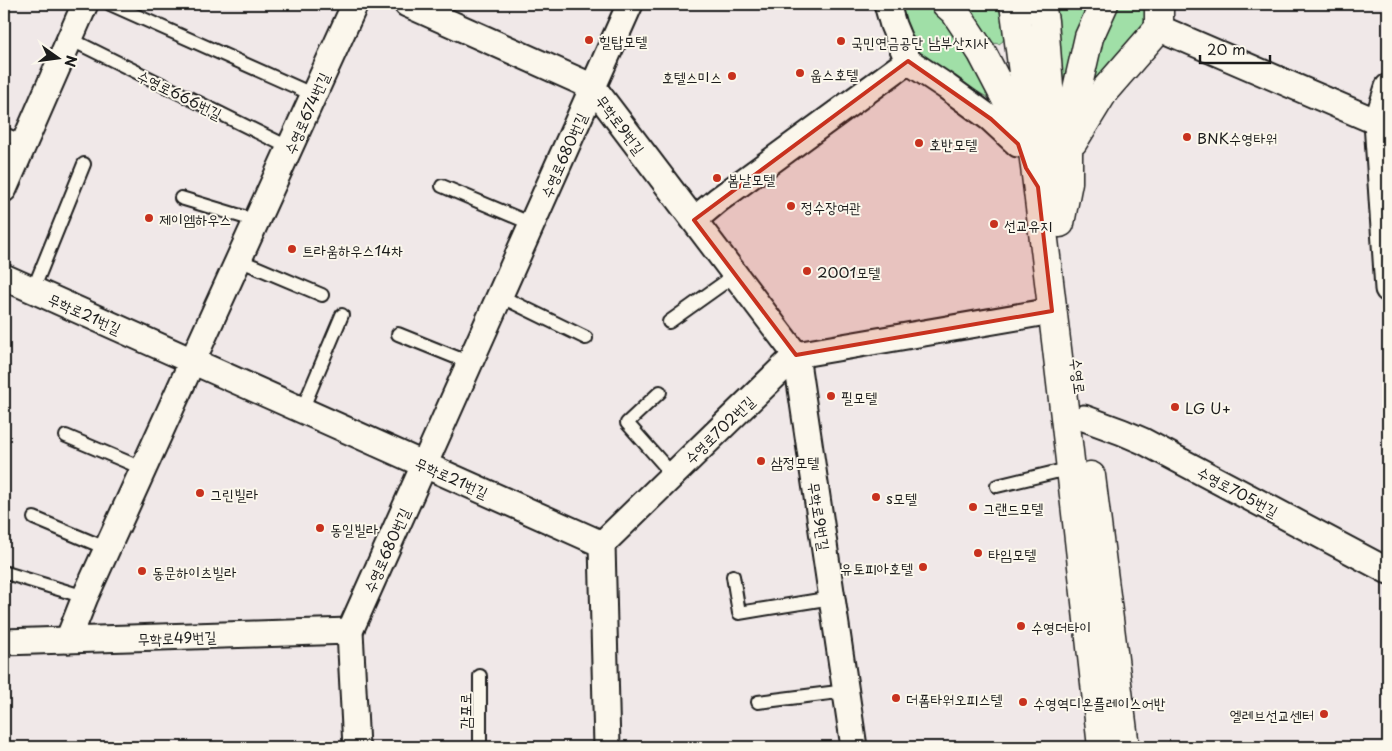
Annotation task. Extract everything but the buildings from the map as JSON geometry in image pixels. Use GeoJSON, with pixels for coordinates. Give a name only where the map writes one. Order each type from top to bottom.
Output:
{"type":"FeatureCollection","features":[{"type":"Feature","properties":{"kind":"main road"},"geometry":{"type":"LineString","coordinates":[[946,4],[954,12],[982,53],[1007,101],[1026,168],[1038,186]]}},
{"type":"Feature","properties":{"kind":"main road","name":"수영로"},"geometry":{"type":"LineString","coordinates":[[1014,4],[1072,468],[1102,747]]}},
{"type":"Feature","properties":{"kind":"main road","name":"수영로"},"geometry":{"type":"LineString","coordinates":[[1041,4],[1044,21],[1054,168],[1060,224],[1125,747]]}},
{"type":"Feature","properties":{"kind":"main road"},"geometry":{"type":"LineString","coordinates":[[1060,224],[1068,182],[1068,149],[1075,98],[1089,37],[1104,4]]}},
{"type":"Feature","properties":{"kind":"main road"},"geometry":{"type":"LineString","coordinates":[[1068,149],[1106,90],[1159,16]]}},
{"type":"Feature","properties":{"kind":"street"},"geometry":{"type":"LineString","coordinates":[[4,189],[14,138],[70,39],[85,4]]}},
{"type":"Feature","properties":{"kind":"street","name":"수영로674번길"},"geometry":{"type":"LineString","coordinates":[[68,640],[85,597],[355,4]]}},
{"type":"Feature","properties":{"kind":"street","name":"무학로9번길"},"geometry":{"type":"LineString","coordinates":[[407,4],[593,87],[796,355],[854,747]]}},
{"type":"Feature","properties":{"kind":"street","name":"수영로680번길"},"geometry":{"type":"LineString","coordinates":[[356,747],[350,631],[630,4]]}},
{"type":"Feature","properties":{"kind":"street"},"geometry":{"type":"LineString","coordinates":[[887,4],[893,26],[908,61],[991,119],[1018,144]]}},
{"type":"Feature","properties":{"kind":"street"},"geometry":{"type":"LineString","coordinates":[[1159,16],[1377,122]]}},
{"type":"Feature","properties":{"kind":"street"},"geometry":{"type":"LineString","coordinates":[[694,220],[718,200],[908,61]]}},
{"type":"Feature","properties":{"kind":"street"},"geometry":{"type":"LineString","coordinates":[[1388,87],[1377,122],[1388,289]]}},
{"type":"Feature","properties":{"kind":"street","name":"무학로21번길"},"geometry":{"type":"LineString","coordinates":[[4,277],[602,544]]}},
{"type":"Feature","properties":{"kind":"street"},"geometry":{"type":"LineString","coordinates":[[796,355],[1052,311]]}},
{"type":"Feature","properties":{"kind":"street","name":"수영로702번길"},"geometry":{"type":"LineString","coordinates":[[602,544],[796,355]]}},
{"type":"Feature","properties":{"kind":"street","name":"수영로705번길"},"geometry":{"type":"LineString","coordinates":[[1084,418],[1143,441],[1388,571]]}},
{"type":"Feature","properties":{"kind":"street"},"geometry":{"type":"LineString","coordinates":[[602,544],[606,747]]}},
{"type":"Feature","properties":{"kind":"street","name":"무학로49번길"},"geometry":{"type":"LineString","coordinates":[[4,642],[350,631]]}},
{"type":"Feature","properties":{"kind":"lane"},"geometry":{"type":"LineString","coordinates":[[110,4],[314,95]]}},
{"type":"Feature","properties":{"kind":"lane","name":"수영로666번길"},"geometry":{"type":"LineString","coordinates":[[70,39],[290,148]]}},
{"type":"Feature","properties":{"kind":"lane","name":"무학로21번길"},"geometry":{"type":"LineString","coordinates":[[33,290],[84,164]]}},
{"type":"Feature","properties":{"kind":"lane"},"geometry":{"type":"LineString","coordinates":[[442,186],[532,224]]}},
{"type":"Feature","properties":{"kind":"lane"},"geometry":{"type":"LineString","coordinates":[[181,198],[256,221]]}},
{"type":"Feature","properties":{"kind":"lane"},"geometry":{"type":"LineString","coordinates":[[239,260],[322,295]]}},
{"type":"Feature","properties":{"kind":"lane"},"geometry":{"type":"LineString","coordinates":[[669,322],[735,275]]}},
{"type":"Feature","properties":{"kind":"lane"},"geometry":{"type":"LineString","coordinates":[[500,296],[586,338]]}},
{"type":"Feature","properties":{"kind":"lane"},"geometry":{"type":"LineString","coordinates":[[302,410],[342,315]]}},
{"type":"Feature","properties":{"kind":"lane"},"geometry":{"type":"LineString","coordinates":[[398,334],[470,363]]}},
{"type":"Feature","properties":{"kind":"lane"},"geometry":{"type":"LineString","coordinates":[[660,392],[628,423],[672,474]]}},
{"type":"Feature","properties":{"kind":"lane"},"geometry":{"type":"LineString","coordinates":[[66,436],[144,469]]}},
{"type":"Feature","properties":{"kind":"lane"},"geometry":{"type":"LineString","coordinates":[[997,486],[1072,468]]}},
{"type":"Feature","properties":{"kind":"lane"},"geometry":{"type":"LineString","coordinates":[[34,518],[108,548]]}},
{"type":"Feature","properties":{"kind":"lane"},"geometry":{"type":"LineString","coordinates":[[6,573],[85,597]]}},
{"type":"Feature","properties":{"kind":"lane"},"geometry":{"type":"LineString","coordinates":[[733,576],[739,613],[832,598]]}},
{"type":"Feature","properties":{"kind":"lane","name":"감포로"},"geometry":{"type":"LineString","coordinates":[[480,676],[480,747]]}},
{"type":"Feature","properties":{"kind":"lane"},"geometry":{"type":"LineString","coordinates":[[758,702],[846,691]]}},
{"type":"Feature","properties":{"kind":"highlighted area"},"geometry":{"type":"Polygon","coordinates":[[[908,61],[991,119],[1018,144],[1026,168],[1038,187],[1052,311],[796,355],[694,220],[908,61]]]}},
{"type":"Feature","properties":{"kind":"green space"},"geometry":{"type":"Polygon","coordinates":[[[898,4],[927,4],[947,23],[992,100],[917,56],[898,4]]]}},
{"type":"Feature","properties":{"kind":"green space"},"geometry":{"type":"Polygon","coordinates":[[[964,4],[999,4],[1004,36],[1003,41],[999,44],[993,43],[980,23],[964,4]]]}},
{"type":"Feature","properties":{"kind":"green space"},"geometry":{"type":"Polygon","coordinates":[[[1051,4],[1089,4],[1066,108],[1051,4]]]}},
{"type":"Feature","properties":{"kind":"green space"},"geometry":{"type":"Polygon","coordinates":[[[1115,4],[1149,4],[1149,24],[1089,95],[1102,44],[1115,4]]]}},
{"type":"Feature","properties":{"kind":"place","name":"힐탑모텔"},"geometry":{"type":"Point","coordinates":[589,40]}},
{"type":"Feature","properties":{"kind":"place","name":"국민연금공단 남부산지사"},"geometry":{"type":"Point","coordinates":[841,41]}},
{"type":"Feature","properties":{"kind":"place","name":"웁스호텔"},"geometry":{"type":"Point","coordinates":[800,73]}},
{"type":"Feature","properties":{"kind":"place","name":"호텔스미스"},"geometry":{"type":"Point","coordinates":[732,76]}},
{"type":"Feature","properties":{"kind":"place","name":"BNK수영타워"},"geometry":{"type":"Point","coordinates":[1187,137]}},
{"type":"Feature","properties":{"kind":"place","name":"호반모텔"},"geometry":{"type":"Point","coordinates":[919,143]}},
{"type":"Feature","properties":{"kind":"place","name":"봄날모텔"},"geometry":{"type":"Point","coordinates":[717,178]}},
{"type":"Feature","properties":{"kind":"place","name":"정수장여관"},"geometry":{"type":"Point","coordinates":[791,206]}},
{"type":"Feature","properties":{"kind":"place","name":"제이엠하우스"},"geometry":{"type":"Point","coordinates":[149,218]}},
{"type":"Feature","properties":{"kind":"place","name":"선교유지"},"geometry":{"type":"Point","coordinates":[994,224]}},
{"type":"Feature","properties":{"kind":"place","name":"트라움하우스14차"},"geometry":{"type":"Point","coordinates":[292,249]}},
{"type":"Feature","properties":{"kind":"place","name":"2001모텔"},"geometry":{"type":"Point","coordinates":[807,271]}},
{"type":"Feature","properties":{"kind":"place","name":"필모텔"},"geometry":{"type":"Point","coordinates":[831,396]}},
{"type":"Feature","properties":{"kind":"place","name":"LG U+"},"geometry":{"type":"Point","coordinates":[1175,407]}},
{"type":"Feature","properties":{"kind":"place","name":"삼정모텔"},"geometry":{"type":"Point","coordinates":[761,461]}},
{"type":"Feature","properties":{"kind":"place","name":"그린빌라"},"geometry":{"type":"Point","coordinates":[200,493]}},
{"type":"Feature","properties":{"kind":"place","name":"s모텔"},"geometry":{"type":"Point","coordinates":[876,497]}},
{"type":"Feature","properties":{"kind":"place","name":"그랜드모텔"},"geometry":{"type":"Point","coordinates":[973,507]}},
{"type":"Feature","properties":{"kind":"place","name":"동일빌라"},"geometry":{"type":"Point","coordinates":[320,528]}},
{"type":"Feature","properties":{"kind":"place","name":"타임모텔"},"geometry":{"type":"Point","coordinates":[978,553]}},
{"type":"Feature","properties":{"kind":"place","name":"유토피아호텔"},"geometry":{"type":"Point","coordinates":[923,567]}},
{"type":"Feature","properties":{"kind":"place","name":"동문하이츠빌라"},"geometry":{"type":"Point","coordinates":[142,571]}},
{"type":"Feature","properties":{"kind":"place","name":"수영더타이"},"geometry":{"type":"Point","coordinates":[1021,626]}},
{"type":"Feature","properties":{"kind":"place","name":"더폼타워오피스텔"},"geometry":{"type":"Point","coordinates":[896,698]}},
{"type":"Feature","properties":{"kind":"place","name":"수영역디온플레이스어반"},"geometry":{"type":"Point","coordinates":[1023,702]}},
{"type":"Feature","properties":{"kind":"place","name":"엘레브선교센터"},"geometry":{"type":"Point","coordinates":[1324,714]}}]}
